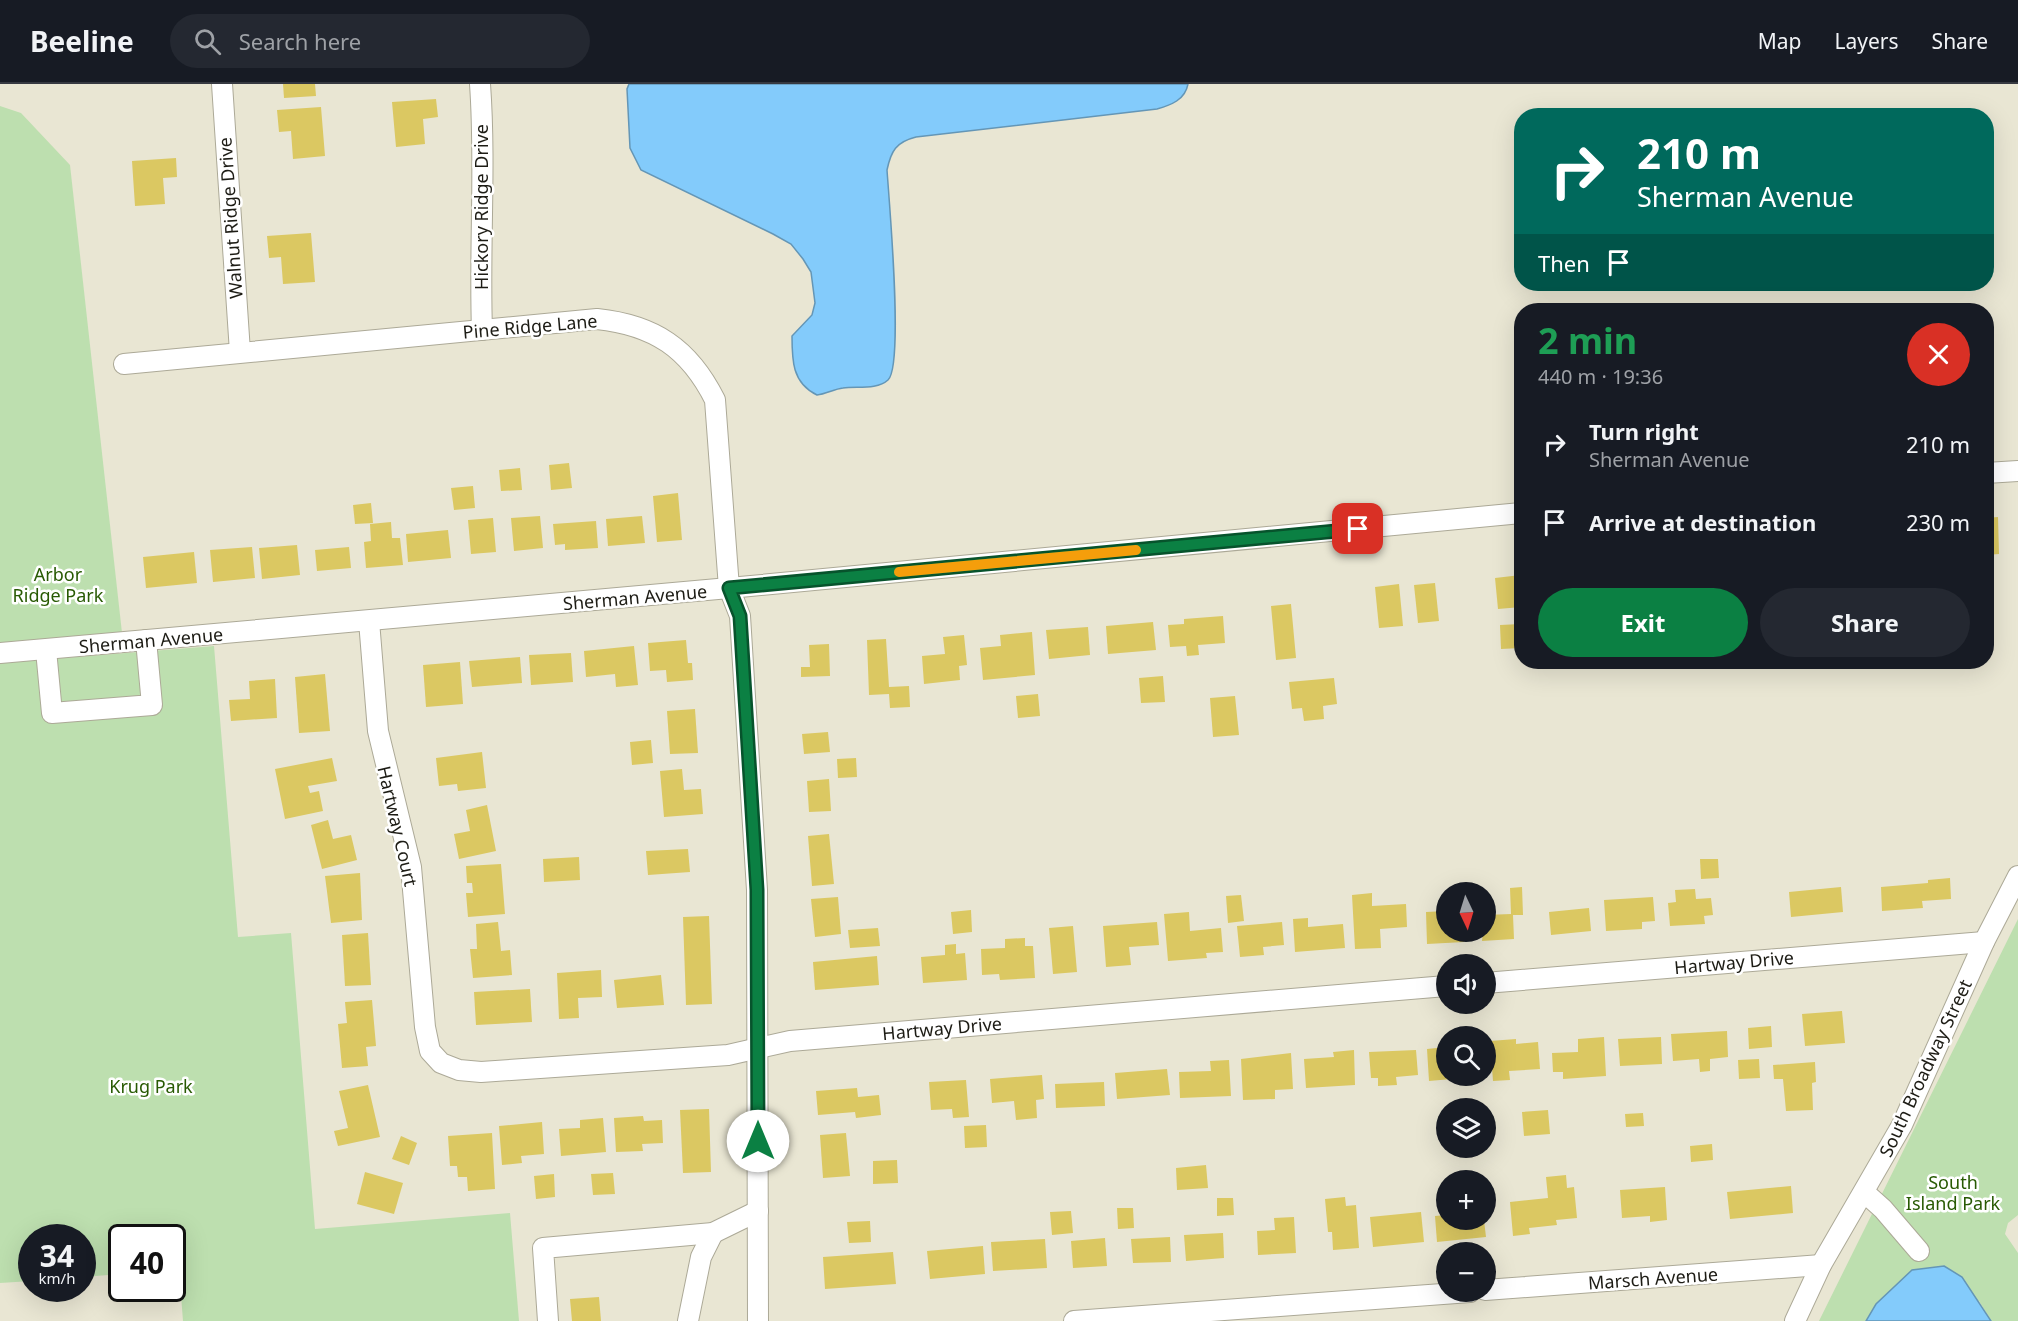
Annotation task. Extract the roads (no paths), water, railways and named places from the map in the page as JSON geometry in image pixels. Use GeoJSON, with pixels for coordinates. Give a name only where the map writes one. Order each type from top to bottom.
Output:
{"type":"FeatureCollection","features":[{"type":"Feature","properties":{"kind":"street","name":"Walnut Ridge Drive"},"geometry":{"type":"LineString","coordinates":[[222,84],[240,352]]}},
{"type":"Feature","properties":{"kind":"street","name":"Hickory Ridge Drive"},"geometry":{"type":"LineString","coordinates":[[480,84],[482,115],[479,268],[482,330]]}},
{"type":"Feature","properties":{"kind":"street","name":"Pine Ridge Lane"},"geometry":{"type":"LineString","coordinates":[[124,364],[597,319],[622,322],[656,334],[681,351],[703,376],[715,400],[729,588],[740,616],[757,890],[758,1321]]}},
{"type":"Feature","properties":{"kind":"street"},"geometry":{"type":"LineString","coordinates":[[1994,472],[2018,471]]}},
{"type":"Feature","properties":{"kind":"street","name":"Sherman Avenue"},"geometry":{"type":"LineString","coordinates":[[0,653],[729,588],[1514,514]]}},
{"type":"Feature","properties":{"kind":"street","name":"Hartway Court"},"geometry":{"type":"LineString","coordinates":[[369,621],[378,731],[411,867],[425,1027],[430,1051],[441,1063]]}},
{"type":"Feature","properties":{"kind":"street"},"geometry":{"type":"LineString","coordinates":[[46,650],[52,713],[152,705],[147,640]]}},
{"type":"Feature","properties":{"kind":"street","name":"South Broadway Street"},"geometry":{"type":"LineString","coordinates":[[1794,1321],[1821,1265],[1902,1125],[1984,942],[2018,876]]}},
{"type":"Feature","properties":{"kind":"street","name":"Hartway Drive"},"geometry":{"type":"LineString","coordinates":[[1496,982],[1984,942]]}},
{"type":"Feature","properties":{"kind":"street","name":"Hartway Drive"},"geometry":{"type":"LineString","coordinates":[[441,1063],[459,1070],[481,1072],[728,1055],[790,1041],[1436,987]]}},
{"type":"Feature","properties":{"kind":"street"},"geometry":{"type":"LineString","coordinates":[[1864,1192],[1883,1209],[1919,1251]]}},
{"type":"Feature","properties":{"kind":"street"},"geometry":{"type":"LineString","coordinates":[[548,1321],[543,1248],[712,1233],[758,1211]]}},
{"type":"Feature","properties":{"kind":"street"},"geometry":{"type":"LineString","coordinates":[[688,1321],[700,1257],[712,1233]]}},
{"type":"Feature","properties":{"kind":"street","name":"Marsch Avenue"},"geometry":{"type":"LineString","coordinates":[[1496,1289],[1821,1265]]}},
{"type":"Feature","properties":{"kind":"street"},"geometry":{"type":"LineString","coordinates":[[1074,1321],[1436,1294]]}},
{"type":"Feature","properties":{"kind":"water"},"geometry":{"type":"Polygon","coordinates":[[[629,84],[1188,84],[1181,98],[1157,109],[916,137],[895,148],[887,170],[895,315],[893,368],[888,380],[878,385],[843,388],[817,395],[809,390],[798,377],[792,354],[792,336],[812,315],[815,303],[811,272],[791,244],[641,170],[630,148],[627,89],[629,84]]]}},
{"type":"Feature","properties":{"kind":"water"},"geometry":{"type":"Polygon","coordinates":[[[1944,1266],[1962,1277],[1991,1321],[1866,1321],[1876,1304],[1912,1270],[1944,1266]]]}},
{"type":"Feature","properties":{"kind":"park label","name":"Arbor Ridge Park"},"geometry":{"type":"Point","coordinates":[58,584]}},
{"type":"Feature","properties":{"kind":"park label","name":"Krug Park"},"geometry":{"type":"Point","coordinates":[151,1086]}},
{"type":"Feature","properties":{"kind":"park label","name":"South Island Park"},"geometry":{"type":"Point","coordinates":[1953,1192]}}]}
